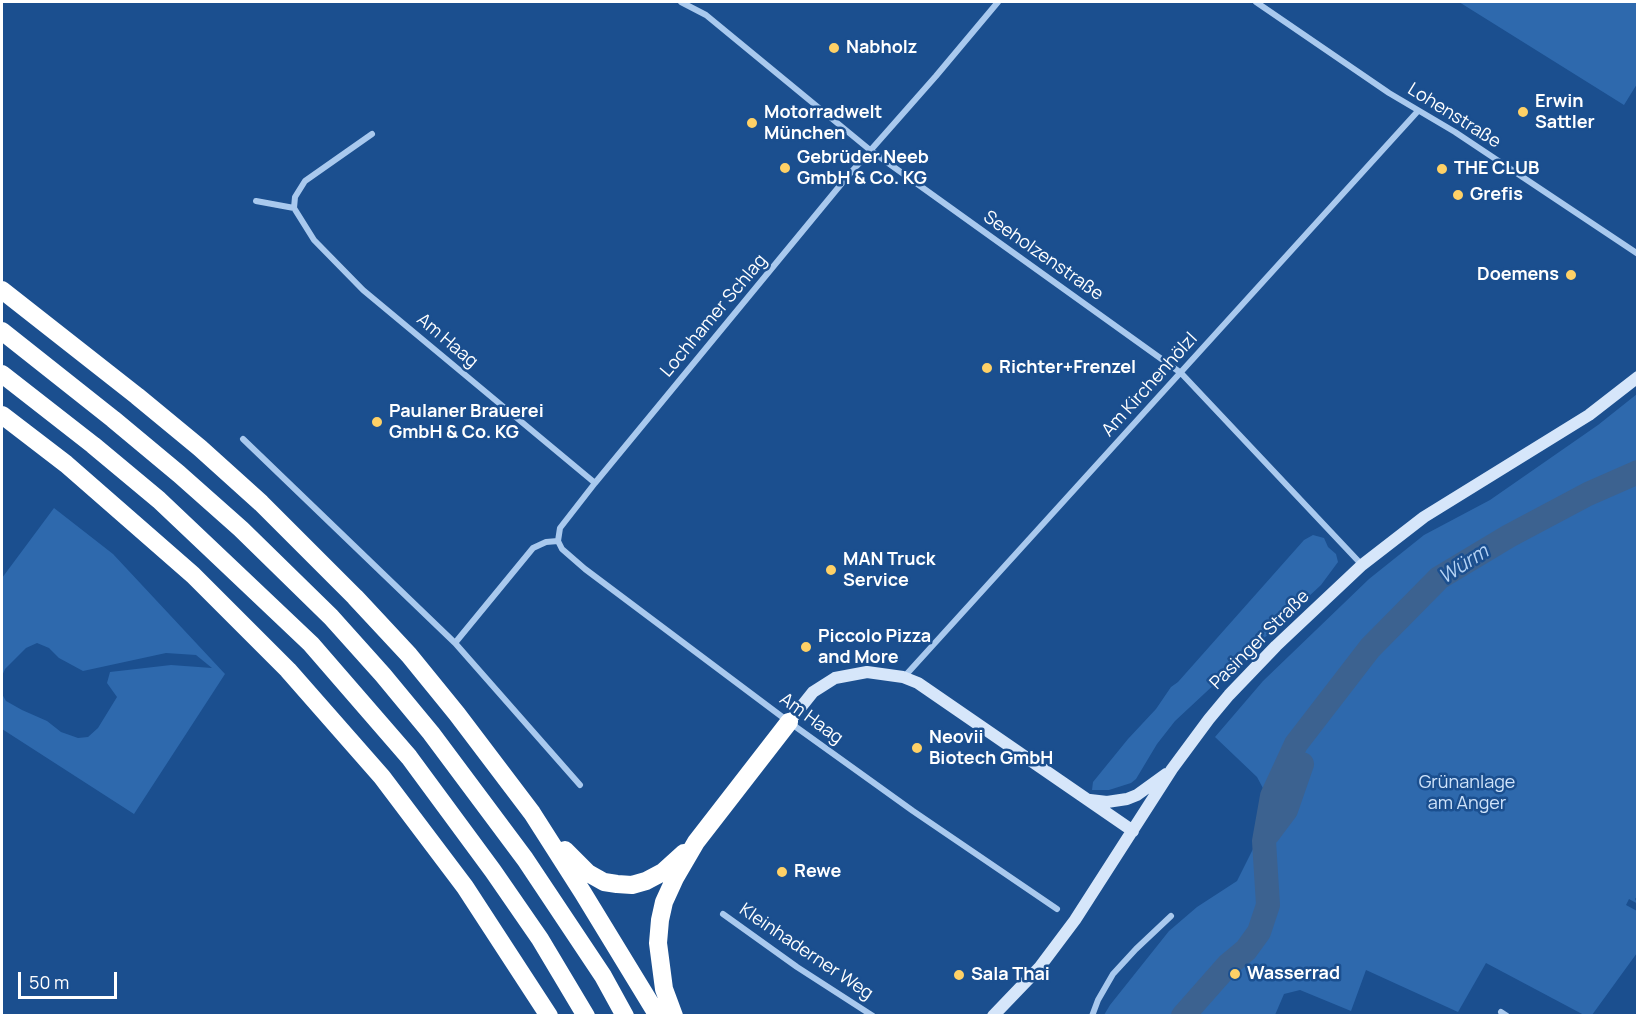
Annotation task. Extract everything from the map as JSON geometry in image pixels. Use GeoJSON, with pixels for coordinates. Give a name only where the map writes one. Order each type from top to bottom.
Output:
{"type":"FeatureCollection","features":[{"type":"Feature","properties":{"kind":"highway"},"geometry":{"type":"LineString","coordinates":[[2,290],[200,448],[261,503],[409,655],[458,714],[532,813],[636,978],[657,1016]]}},
{"type":"Feature","properties":{"kind":"highway"},"geometry":{"type":"LineString","coordinates":[[2,331],[179,474],[241,529],[332,617],[431,733],[519,850],[603,976],[626,1016]]}},
{"type":"Feature","properties":{"kind":"highway"},"geometry":{"type":"LineString","coordinates":[[2,374],[159,500],[311,644],[409,757],[540,939],[586,1016]]}},
{"type":"Feature","properties":{"kind":"highway"},"geometry":{"type":"LineString","coordinates":[[2,415],[66,464],[193,575],[288,670],[382,777],[458,878],[549,1016]]}},
{"type":"Feature","properties":{"kind":"highway"},"geometry":{"type":"LineString","coordinates":[[674,1016],[661,971],[658,943],[664,902],[696,842],[789,722]]}},
{"type":"Feature","properties":{"kind":"highway"},"geometry":{"type":"LineString","coordinates":[[532,813],[547,827],[572,859],[588,873],[604,882],[632,885],[646,882],[663,872],[696,842]]}},
{"type":"Feature","properties":{"kind":"main road","name":"Pasinger Straße"},"geometry":{"type":"LineString","coordinates":[[993,1016],[1039,968],[1056,945],[1172,769],[1229,695],[1276,646],[1362,565],[1424,517],[1589,416],[1638,377]]}},
{"type":"Feature","properties":{"kind":"main road"},"geometry":{"type":"LineString","coordinates":[[789,722],[813,693],[835,678],[867,672],[903,677],[918,684],[1133,831]]}},
{"type":"Feature","properties":{"kind":"main road"},"geometry":{"type":"LineString","coordinates":[[1088,800],[1107,802],[1127,799],[1172,769]]}},
{"type":"Feature","properties":{"kind":"main road"},"geometry":{"type":"LineString","coordinates":[[1004,1016],[1007,1002]]}},
{"type":"Feature","properties":{"kind":"street","name":"Seeholzenstraße"},"geometry":{"type":"LineString","coordinates":[[681,2],[706,15],[870,150],[1181,373],[1362,565]]}},
{"type":"Feature","properties":{"kind":"street","name":"Lochhamer Schlag"},"geometry":{"type":"LineString","coordinates":[[558,541],[560,528],[595,483],[870,150],[998,2]]}},
{"type":"Feature","properties":{"kind":"street","name":"Lohenstraße"},"geometry":{"type":"LineString","coordinates":[[1256,2],[1638,254]]}},
{"type":"Feature","properties":{"kind":"street","name":"Am Kirchenhölzl"},"geometry":{"type":"LineString","coordinates":[[903,677],[1418,111]]}},
{"type":"Feature","properties":{"kind":"street"},"geometry":{"type":"LineString","coordinates":[[256,201],[294,208],[295,197],[305,181],[372,134]]}},
{"type":"Feature","properties":{"kind":"street","name":"Am Haag"},"geometry":{"type":"LineString","coordinates":[[294,208],[314,240],[363,290],[595,483]]}},
{"type":"Feature","properties":{"kind":"street"},"geometry":{"type":"LineString","coordinates":[[243,439],[455,643],[580,785]]}},
{"type":"Feature","properties":{"kind":"street"},"geometry":{"type":"LineString","coordinates":[[455,643],[533,548],[546,542],[558,541]]}},
{"type":"Feature","properties":{"kind":"street","name":"Am Haag"},"geometry":{"type":"LineString","coordinates":[[558,541],[562,549],[585,569],[789,722],[913,811],[1057,909]]}},
{"type":"Feature","properties":{"kind":"street","name":"Kleinhaderner Weg"},"geometry":{"type":"LineString","coordinates":[[723,914],[797,967],[873,1016]]}},
{"type":"Feature","properties":{"kind":"street"},"geometry":{"type":"LineString","coordinates":[[1092,1016],[1113,974],[1172,916]]}},
{"type":"Feature","properties":{"kind":"green space"},"geometry":{"type":"Polygon","coordinates":[[[1459,2],[1637,2],[1637,84],[1624,105],[1459,2]]]}},
{"type":"Feature","properties":{"kind":"green space","name":"Grünanlage am Anger"},"geometry":{"type":"Polygon","coordinates":[[[1637,394],[1638,895],[1635,899],[1638,904],[1629,899],[1626,905],[1637,911],[1637,953],[1592,1015],[1584,1015],[1486,963],[1458,1012],[1366,970],[1351,1011],[1300,990],[1284,994],[1275,1015],[1104,1015],[1169,931],[1197,907],[1237,881],[1254,847],[1265,792],[1257,777],[1215,737],[1263,681],[1369,579],[1424,535],[1490,500],[1598,425],[1637,394]]]}},
{"type":"Feature","properties":{"kind":"green space"},"geometry":{"type":"Polygon","coordinates":[[[54,508],[113,554],[225,674],[134,814],[2,729],[2,694],[6,701],[47,721],[61,732],[78,738],[88,737],[98,728],[117,697],[107,683],[110,672],[171,665],[212,668],[196,655],[166,653],[83,671],[59,658],[49,648],[37,643],[26,648],[5,669],[2,676],[2,578],[54,508]]]}},
{"type":"Feature","properties":{"kind":"green space"},"geometry":{"type":"Polygon","coordinates":[[[1313,535],[1324,538],[1328,547],[1336,554],[1338,562],[1321,585],[1175,721],[1157,744],[1136,779],[1131,783],[1109,790],[1092,790],[1093,782],[1156,709],[1171,687],[1178,682],[1304,540],[1313,535]]]}},
{"type":"Feature","properties":{"kind":"waterway","name":"Würm"},"geometry":{"type":"LineString","coordinates":[[1183,1016],[1228,965],[1246,950],[1259,932],[1268,905],[1264,841],[1272,796],[1296,744],[1370,648],[1439,578],[1509,536],[1588,494],[1638,472]]}},
{"type":"Feature","properties":{"kind":"waterway","name":"Würm"},"geometry":{"type":"LineString","coordinates":[[1268,834],[1286,810],[1302,764]]}},
{"type":"Feature","properties":{"kind":"place","name":"Nabholz"},"geometry":{"type":"Point","coordinates":[834,48]}},
{"type":"Feature","properties":{"kind":"place","name":"Erwin Sattler"},"geometry":{"type":"Point","coordinates":[1523,112]}},
{"type":"Feature","properties":{"kind":"place","name":"Motorradwelt München"},"geometry":{"type":"Point","coordinates":[752,123]}},
{"type":"Feature","properties":{"kind":"place","name":"Gebrüder Neeb GmbH & Co. KG"},"geometry":{"type":"Point","coordinates":[785,168]}},
{"type":"Feature","properties":{"kind":"place","name":"THE CLUB"},"geometry":{"type":"Point","coordinates":[1442,169]}},
{"type":"Feature","properties":{"kind":"place","name":"Grefis"},"geometry":{"type":"Point","coordinates":[1458,195]}},
{"type":"Feature","properties":{"kind":"place","name":"Doemens"},"geometry":{"type":"Point","coordinates":[1571,275]}},
{"type":"Feature","properties":{"kind":"place","name":"Richter+Frenzel"},"geometry":{"type":"Point","coordinates":[987,368]}},
{"type":"Feature","properties":{"kind":"place","name":"Paulaner Brauerei GmbH & Co. KG"},"geometry":{"type":"Point","coordinates":[377,422]}},
{"type":"Feature","properties":{"kind":"place","name":"MAN Truck Service"},"geometry":{"type":"Point","coordinates":[831,570]}},
{"type":"Feature","properties":{"kind":"place","name":"Piccolo Pizza and More"},"geometry":{"type":"Point","coordinates":[806,647]}},
{"type":"Feature","properties":{"kind":"place","name":"Neovii Biotech GmbH"},"geometry":{"type":"Point","coordinates":[917,748]}},
{"type":"Feature","properties":{"kind":"place","name":"Rewe"},"geometry":{"type":"Point","coordinates":[782,872]}},
{"type":"Feature","properties":{"kind":"place","name":"Wasserrad"},"geometry":{"type":"Point","coordinates":[1235,974]}},
{"type":"Feature","properties":{"kind":"place","name":"Sala Thai"},"geometry":{"type":"Point","coordinates":[959,975]}}]}
